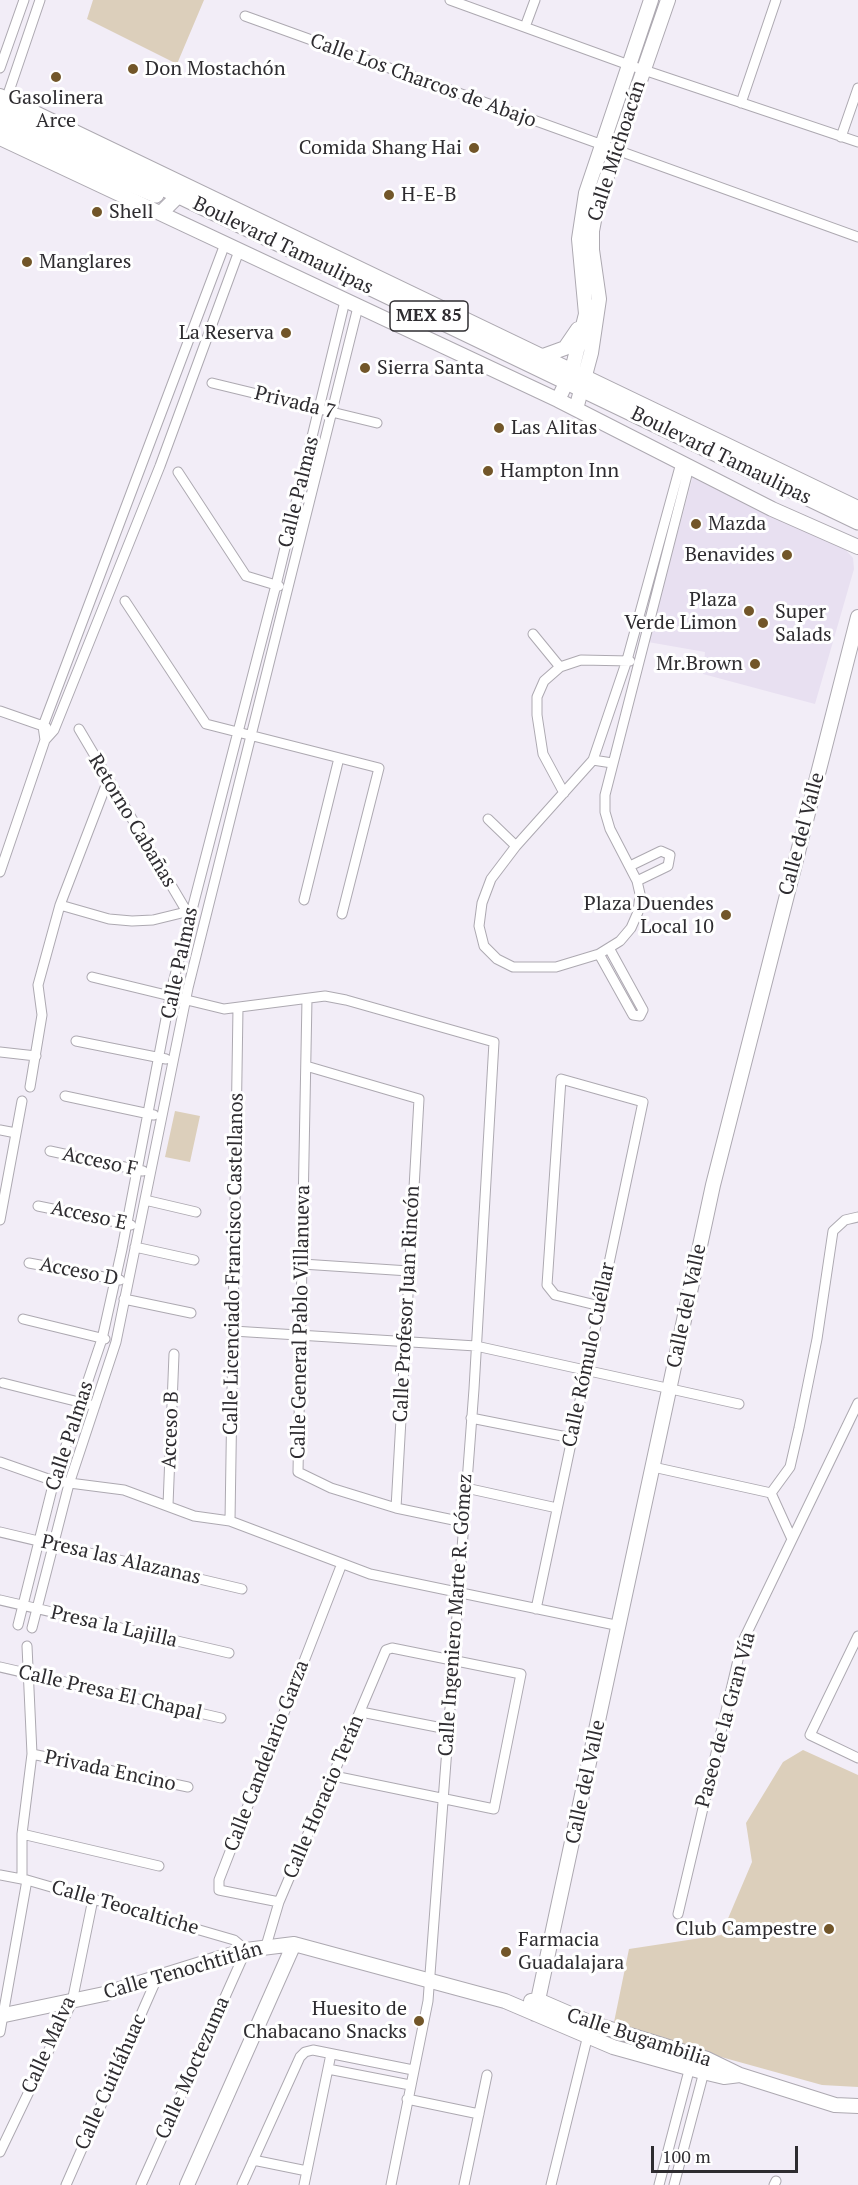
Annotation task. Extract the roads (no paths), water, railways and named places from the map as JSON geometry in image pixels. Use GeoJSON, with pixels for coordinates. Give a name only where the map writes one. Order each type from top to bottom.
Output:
{"type":"FeatureCollection","features":[{"type":"Feature","properties":{"kind":"main road","name":"Boulevard Tamaulipas"},"geometry":{"type":"LineString","coordinates":[[2,102],[151,188]]}},
{"type":"Feature","properties":{"kind":"main road","name":"Boulevard Tamaulipas"},"geometry":{"type":"LineString","coordinates":[[1,127],[151,188],[427,332],[573,389],[632,431],[858,532]]}},
{"type":"Feature","properties":{"kind":"main road","name":"Boulevard Tamaulipas"},"geometry":{"type":"LineString","coordinates":[[174,199],[299,247],[573,389],[858,522]]}},
{"type":"Feature","properties":{"kind":"street"},"geometry":{"type":"LineString","coordinates":[[0,68],[24,0]]}},
{"type":"Feature","properties":{"kind":"street"},"geometry":{"type":"LineString","coordinates":[[2,102],[40,0]]}},
{"type":"Feature","properties":{"kind":"street"},"geometry":{"type":"LineString","coordinates":[[450,0],[643,70],[858,142]]}},
{"type":"Feature","properties":{"kind":"street"},"geometry":{"type":"LineString","coordinates":[[525,27],[534,0]]}},
{"type":"Feature","properties":{"kind":"street","name":"Calle Michoacán"},"geometry":{"type":"LineString","coordinates":[[573,389],[595,332],[599,299],[592,231],[608,149],[629,65],[651,0]]}},
{"type":"Feature","properties":{"kind":"street","name":"Calle Michoacán"},"geometry":{"type":"LineString","coordinates":[[573,389],[586,314],[579,239],[586,193],[643,70],[668,0]]}},
{"type":"Feature","properties":{"kind":"street"},"geometry":{"type":"LineString","coordinates":[[741,103],[776,0]]}},
{"type":"Feature","properties":{"kind":"street","name":"Calle Los Charcos de Abajo"},"geometry":{"type":"LineString","coordinates":[[245,16],[608,149],[858,237]]}},
{"type":"Feature","properties":{"kind":"street"},"geometry":{"type":"LineString","coordinates":[[841,136],[858,88]]}},
{"type":"Feature","properties":{"kind":"street"},"geometry":{"type":"LineString","coordinates":[[151,188],[174,199],[225,244],[352,304],[427,332]]}},
{"type":"Feature","properties":{"kind":"street"},"geometry":{"type":"LineString","coordinates":[[45,740],[43,726],[225,244]]}},
{"type":"Feature","properties":{"kind":"street"},"geometry":{"type":"LineString","coordinates":[[299,247],[543,356],[573,389],[858,508]]}},
{"type":"Feature","properties":{"kind":"street"},"geometry":{"type":"LineString","coordinates":[[0,872],[45,740],[54,730],[160,466],[239,250]]}},
{"type":"Feature","properties":{"kind":"street","name":"Calle Palmas"},"geometry":{"type":"LineString","coordinates":[[18,1625],[54,1481],[102,1339],[189,911],[238,732],[319,409],[352,304]]}},
{"type":"Feature","properties":{"kind":"street","name":"Calle Palmas"},"geometry":{"type":"LineString","coordinates":[[32,1628],[69,1484],[116,1342],[185,1001],[331,412],[352,304]]}},
{"type":"Feature","properties":{"kind":"street"},"geometry":{"type":"LineString","coordinates":[[543,356],[564,348],[572,340],[586,314]]}},
{"type":"Feature","properties":{"kind":"street"},"geometry":{"type":"LineString","coordinates":[[189,343],[204,348]]}},
{"type":"Feature","properties":{"kind":"street","name":"Privada 7"},"geometry":{"type":"LineString","coordinates":[[212,382],[377,423]]}},
{"type":"Feature","properties":{"kind":"street"},"geometry":{"type":"LineString","coordinates":[[632,431],[685,465],[858,547]]}},
{"type":"Feature","properties":{"kind":"street"},"geometry":{"type":"LineString","coordinates":[[144,460],[160,466]]}},
{"type":"Feature","properties":{"kind":"street"},"geometry":{"type":"LineString","coordinates":[[685,465],[605,795],[605,812],[610,829],[637,881],[640,894],[638,912],[631,928],[599,954],[556,967],[535,969],[513,967],[497,959],[484,946],[479,926],[482,903],[491,879],[516,846],[594,760],[627,660],[685,465]]}},
{"type":"Feature","properties":{"kind":"street"},"geometry":{"type":"LineString","coordinates":[[178,472],[246,576],[287,588]]}},
{"type":"Feature","properties":{"kind":"street"},"geometry":{"type":"LineString","coordinates":[[99,576],[113,584]]}},
{"type":"Feature","properties":{"kind":"street"},"geometry":{"type":"LineString","coordinates":[[125,601],[206,724],[379,768],[342,914]]}},
{"type":"Feature","properties":{"kind":"street","name":"Calle del Valle"},"geometry":{"type":"LineString","coordinates":[[537,2007],[713,1185],[858,617]]}},
{"type":"Feature","properties":{"kind":"street"},"geometry":{"type":"LineString","coordinates":[[532,634],[560,667]]}},
{"type":"Feature","properties":{"kind":"street"},"geometry":{"type":"LineString","coordinates":[[564,793],[543,754],[537,715],[537,698],[544,681],[560,667],[581,660],[627,660],[638,663]]}},
{"type":"Feature","properties":{"kind":"street"},"geometry":{"type":"LineString","coordinates":[[0,711],[54,730]]}},
{"type":"Feature","properties":{"kind":"street","name":"Retorno Cabañas"},"geometry":{"type":"LineString","coordinates":[[79,729],[189,911]]}},
{"type":"Feature","properties":{"kind":"street"},"geometry":{"type":"LineString","coordinates":[[304,900],[339,758]]}},
{"type":"Feature","properties":{"kind":"street"},"geometry":{"type":"LineString","coordinates":[[594,760],[612,763]]}},
{"type":"Feature","properties":{"kind":"street"},"geometry":{"type":"LineString","coordinates":[[30,1087],[42,1015],[38,985],[60,905],[108,780]]}},
{"type":"Feature","properties":{"kind":"street"},"geometry":{"type":"LineString","coordinates":[[488,819],[516,846]]}},
{"type":"Feature","properties":{"kind":"street"},"geometry":{"type":"LineString","coordinates":[[630,866],[661,851],[670,855],[668,866],[637,881]]}},
{"type":"Feature","properties":{"kind":"street"},"geometry":{"type":"LineString","coordinates":[[60,905],[109,919],[132,921],[153,920],[207,908]]}},
{"type":"Feature","properties":{"kind":"street"},"geometry":{"type":"LineString","coordinates":[[599,954],[633,1016],[640,1016],[643,1010],[609,948]]}},
{"type":"Feature","properties":{"kind":"street"},"geometry":{"type":"LineString","coordinates":[[92,977],[224,1009],[307,999]]}},
{"type":"Feature","properties":{"kind":"street"},"geometry":{"type":"LineString","coordinates":[[616,984],[626,978]]}},
{"type":"Feature","properties":{"kind":"street","name":"Calle Ingeniero Marte R. Gómez"},"geometry":{"type":"LineString","coordinates":[[307,999],[325,996],[346,1000],[494,1042],[476,1346],[441,1798],[430,1979],[428,2001],[391,2185]]}},
{"type":"Feature","properties":{"kind":"street","name":"Calle General Pablo Villanueva"},"geometry":{"type":"LineString","coordinates":[[307,999],[298,1472],[331,1488],[396,1509],[463,1522]]}},
{"type":"Feature","properties":{"kind":"street","name":"Calle Licenciado Francisco Castellanos"},"geometry":{"type":"LineString","coordinates":[[230,1521],[238,1008]]}},
{"type":"Feature","properties":{"kind":"street"},"geometry":{"type":"LineString","coordinates":[[76,1041],[174,1060]]}},
{"type":"Feature","properties":{"kind":"street"},"geometry":{"type":"LineString","coordinates":[[0,1052],[36,1056]]}},
{"type":"Feature","properties":{"kind":"street","name":"Calle Profesor Juan Rincón"},"geometry":{"type":"LineString","coordinates":[[306,1066],[419,1099],[396,1509]]}},
{"type":"Feature","properties":{"kind":"street","name":"Calle Rómulo Cuéllar"},"geometry":{"type":"LineString","coordinates":[[536,1609],[557,1508],[600,1306],[643,1102],[561,1079],[548,1285],[549,1290],[555,1295],[600,1306]]}},
{"type":"Feature","properties":{"kind":"street"},"geometry":{"type":"LineString","coordinates":[[65,1096],[162,1117]]}},
{"type":"Feature","properties":{"kind":"street"},"geometry":{"type":"LineString","coordinates":[[0,1220],[22,1101]]}},
{"type":"Feature","properties":{"kind":"street"},"geometry":{"type":"LineString","coordinates":[[0,1130],[16,1133]]}},
{"type":"Feature","properties":{"kind":"street","name":"Acceso F"},"geometry":{"type":"LineString","coordinates":[[50,1151],[151,1173]]}},
{"type":"Feature","properties":{"kind":"street"},"geometry":{"type":"LineString","coordinates":[[145,1200],[196,1212]]}},
{"type":"Feature","properties":{"kind":"street","name":"Acceso E"},"geometry":{"type":"LineString","coordinates":[[38,1206],[140,1227]]}},
{"type":"Feature","properties":{"kind":"street"},"geometry":{"type":"LineString","coordinates":[[771,1493],[790,1467],[800,1428],[817,1339],[833,1231],[845,1220],[858,1217]]}},
{"type":"Feature","properties":{"kind":"street"},"geometry":{"type":"LineString","coordinates":[[135,1246],[194,1260]]}},
{"type":"Feature","properties":{"kind":"street","name":"Acceso D"},"geometry":{"type":"LineString","coordinates":[[29,1263],[128,1281]]}},
{"type":"Feature","properties":{"kind":"street"},"geometry":{"type":"LineString","coordinates":[[302,1264],[409,1271]]}},
{"type":"Feature","properties":{"kind":"street"},"geometry":{"type":"LineString","coordinates":[[124,1299],[191,1313]]}},
{"type":"Feature","properties":{"kind":"street"},"geometry":{"type":"LineString","coordinates":[[23,1319],[116,1342]]}},
{"type":"Feature","properties":{"kind":"street"},"geometry":{"type":"LineString","coordinates":[[233,1331],[476,1346],[739,1404]]}},
{"type":"Feature","properties":{"kind":"street","name":"Acceso B"},"geometry":{"type":"LineString","coordinates":[[168,1505],[174,1354]]}},
{"type":"Feature","properties":{"kind":"street"},"geometry":{"type":"LineString","coordinates":[[3,1383],[94,1406]]}},
{"type":"Feature","properties":{"kind":"street","name":"Paseo de la Gran Vía"},"geometry":{"type":"LineString","coordinates":[[678,1914],[742,1642],[858,1403]]}},
{"type":"Feature","properties":{"kind":"street"},"geometry":{"type":"LineString","coordinates":[[471,1418],[572,1438]]}},
{"type":"Feature","properties":{"kind":"street"},"geometry":{"type":"LineString","coordinates":[[0,1462],[54,1481],[124,1490],[194,1516],[230,1521],[341,1566],[457,1593],[620,1626]]}},
{"type":"Feature","properties":{"kind":"street"},"geometry":{"type":"LineString","coordinates":[[654,1467],[771,1493]]}},
{"type":"Feature","properties":{"kind":"street"},"geometry":{"type":"LineString","coordinates":[[466,1488],[557,1508]]}},
{"type":"Feature","properties":{"kind":"street"},"geometry":{"type":"LineString","coordinates":[[771,1493],[791,1537]]}},
{"type":"Feature","properties":{"kind":"street","name":"Presa las Alazanas"},"geometry":{"type":"LineString","coordinates":[[0,1532],[242,1589]]}},
{"type":"Feature","properties":{"kind":"street","name":"Calle Candelario Garza"},"geometry":{"type":"LineString","coordinates":[[279,1902],[219,1890],[219,1880],[341,1566]]}},
{"type":"Feature","properties":{"kind":"street","name":"Presa la Lajilla"},"geometry":{"type":"LineString","coordinates":[[0,1600],[229,1653]]}},
{"type":"Feature","properties":{"kind":"street"},"geometry":{"type":"LineString","coordinates":[[858,1636],[810,1735],[858,1758]]}},
{"type":"Feature","properties":{"kind":"street"},"geometry":{"type":"LineString","coordinates":[[0,2032],[25,1879],[22,1834],[32,1754],[28,1712],[27,1646]]}},
{"type":"Feature","properties":{"kind":"street","name":"Calle Horacio Terán"},"geometry":{"type":"LineString","coordinates":[[266,1946],[279,1902],[387,1650],[392,1648],[453,1659]]}},
{"type":"Feature","properties":{"kind":"street"},"geometry":{"type":"LineString","coordinates":[[334,1776],[494,1809],[521,1674],[453,1659]]}},
{"type":"Feature","properties":{"kind":"street","name":"Calle Presa El Chapal"},"geometry":{"type":"LineString","coordinates":[[0,1667],[221,1718]]}},
{"type":"Feature","properties":{"kind":"street"},"geometry":{"type":"LineString","coordinates":[[361,1712],[447,1729]]}},
{"type":"Feature","properties":{"kind":"street","name":"Privada Encino"},"geometry":{"type":"LineString","coordinates":[[32,1754],[188,1787]]}},
{"type":"Feature","properties":{"kind":"street"},"geometry":{"type":"LineString","coordinates":[[22,1834],[159,1866]]}},
{"type":"Feature","properties":{"kind":"street","name":"Calle Teocaltiche"},"geometry":{"type":"LineString","coordinates":[[0,1875],[25,1879],[234,1940],[246,1950]]}},
{"type":"Feature","properties":{"kind":"street","name":"Calle Malva"},"geometry":{"type":"LineString","coordinates":[[0,2152],[72,2002],[93,1899]]}},
{"type":"Feature","properties":{"kind":"street"},"geometry":{"type":"LineString","coordinates":[[188,2185],[294,1944]]}},
{"type":"Feature","properties":{"kind":"street","name":"Calle Tenochtitlán"},"geometry":{"type":"LineString","coordinates":[[2,2016],[72,2002],[246,1950],[294,1944],[505,2001],[537,2007]]}},
{"type":"Feature","properties":{"kind":"street","name":"Calle Moctezuma"},"geometry":{"type":"LineString","coordinates":[[141,2185],[246,1950]]}},
{"type":"Feature","properties":{"kind":"street","name":"Calle Cuitláhuac"},"geometry":{"type":"LineString","coordinates":[[66,2185],[157,1978]]}},
{"type":"Feature","properties":{"kind":"street","name":"Calle Bugambilia"},"geometry":{"type":"LineString","coordinates":[[537,2007],[591,2023],[698,2064]]}},
{"type":"Feature","properties":{"kind":"street","name":"Calle Bugambilia"},"geometry":{"type":"LineString","coordinates":[[537,2007],[587,2037],[613,2047],[698,2064],[835,2105],[858,2106]]}},
{"type":"Feature","properties":{"kind":"street"},"geometry":{"type":"LineString","coordinates":[[551,2185],[591,2023]]}},
{"type":"Feature","properties":{"kind":"street"},"geometry":{"type":"LineString","coordinates":[[242,2185],[300,2057],[313,2050],[413,2070]]}},
{"type":"Feature","properties":{"kind":"street"},"geometry":{"type":"LineString","coordinates":[[304,2185],[331,2054]]}},
{"type":"Feature","properties":{"kind":"street"},"geometry":{"type":"LineString","coordinates":[[659,2185],[698,2064]]}},
{"type":"Feature","properties":{"kind":"street"},"geometry":{"type":"LineString","coordinates":[[674,2185],[698,2064]]}},
{"type":"Feature","properties":{"kind":"street"},"geometry":{"type":"LineString","coordinates":[[328,2069],[410,2085]]}},
{"type":"Feature","properties":{"kind":"street"},"geometry":{"type":"LineString","coordinates":[[464,2185],[488,2075]]}},
{"type":"Feature","properties":{"kind":"street"},"geometry":{"type":"LineString","coordinates":[[407,2099],[479,2114]]}},
{"type":"Feature","properties":{"kind":"street"},"geometry":{"type":"LineString","coordinates":[[253,2160],[307,2171]]}},
{"type":"Feature","properties":{"kind":"place","name":"Don Mostachón"},"geometry":{"type":"Point","coordinates":[133,69]}},
{"type":"Feature","properties":{"kind":"place","name":"Gasolinera Arce"},"geometry":{"type":"Point","coordinates":[56,77]}},
{"type":"Feature","properties":{"kind":"place","name":"Comida Shang Hai"},"geometry":{"type":"Point","coordinates":[474,148]}},
{"type":"Feature","properties":{"kind":"place","name":"H-E-B"},"geometry":{"type":"Point","coordinates":[389,195]}},
{"type":"Feature","properties":{"kind":"place","name":"Shell"},"geometry":{"type":"Point","coordinates":[97,212]}},
{"type":"Feature","properties":{"kind":"place","name":"Manglares"},"geometry":{"type":"Point","coordinates":[27,262]}},
{"type":"Feature","properties":{"kind":"place","name":"La Reserva"},"geometry":{"type":"Point","coordinates":[286,333]}},
{"type":"Feature","properties":{"kind":"place","name":"Sierra Santa"},"geometry":{"type":"Point","coordinates":[365,368]}},
{"type":"Feature","properties":{"kind":"place","name":"Las Alitas"},"geometry":{"type":"Point","coordinates":[499,428]}},
{"type":"Feature","properties":{"kind":"place","name":"Hampton Inn"},"geometry":{"type":"Point","coordinates":[488,471]}},
{"type":"Feature","properties":{"kind":"place","name":"Mazda"},"geometry":{"type":"Point","coordinates":[696,524]}},
{"type":"Feature","properties":{"kind":"place","name":"Benavides"},"geometry":{"type":"Point","coordinates":[787,555]}},
{"type":"Feature","properties":{"kind":"place","name":"Plaza Verde Limon"},"geometry":{"type":"Point","coordinates":[749,611]}},
{"type":"Feature","properties":{"kind":"place","name":"Super Salads"},"geometry":{"type":"Point","coordinates":[763,623]}},
{"type":"Feature","properties":{"kind":"place","name":"Mr.Brown"},"geometry":{"type":"Point","coordinates":[755,664]}},
{"type":"Feature","properties":{"kind":"place","name":"Plaza Duendes Local 10"},"geometry":{"type":"Point","coordinates":[726,915]}},
{"type":"Feature","properties":{"kind":"place","name":"Club Campestre"},"geometry":{"type":"Point","coordinates":[829,1929]}},
{"type":"Feature","properties":{"kind":"place","name":"Farmacia Guadalajara"},"geometry":{"type":"Point","coordinates":[506,1952]}},
{"type":"Feature","properties":{"kind":"place","name":"Huesito de Chabacano Snacks"},"geometry":{"type":"Point","coordinates":[419,2021]}}]}
